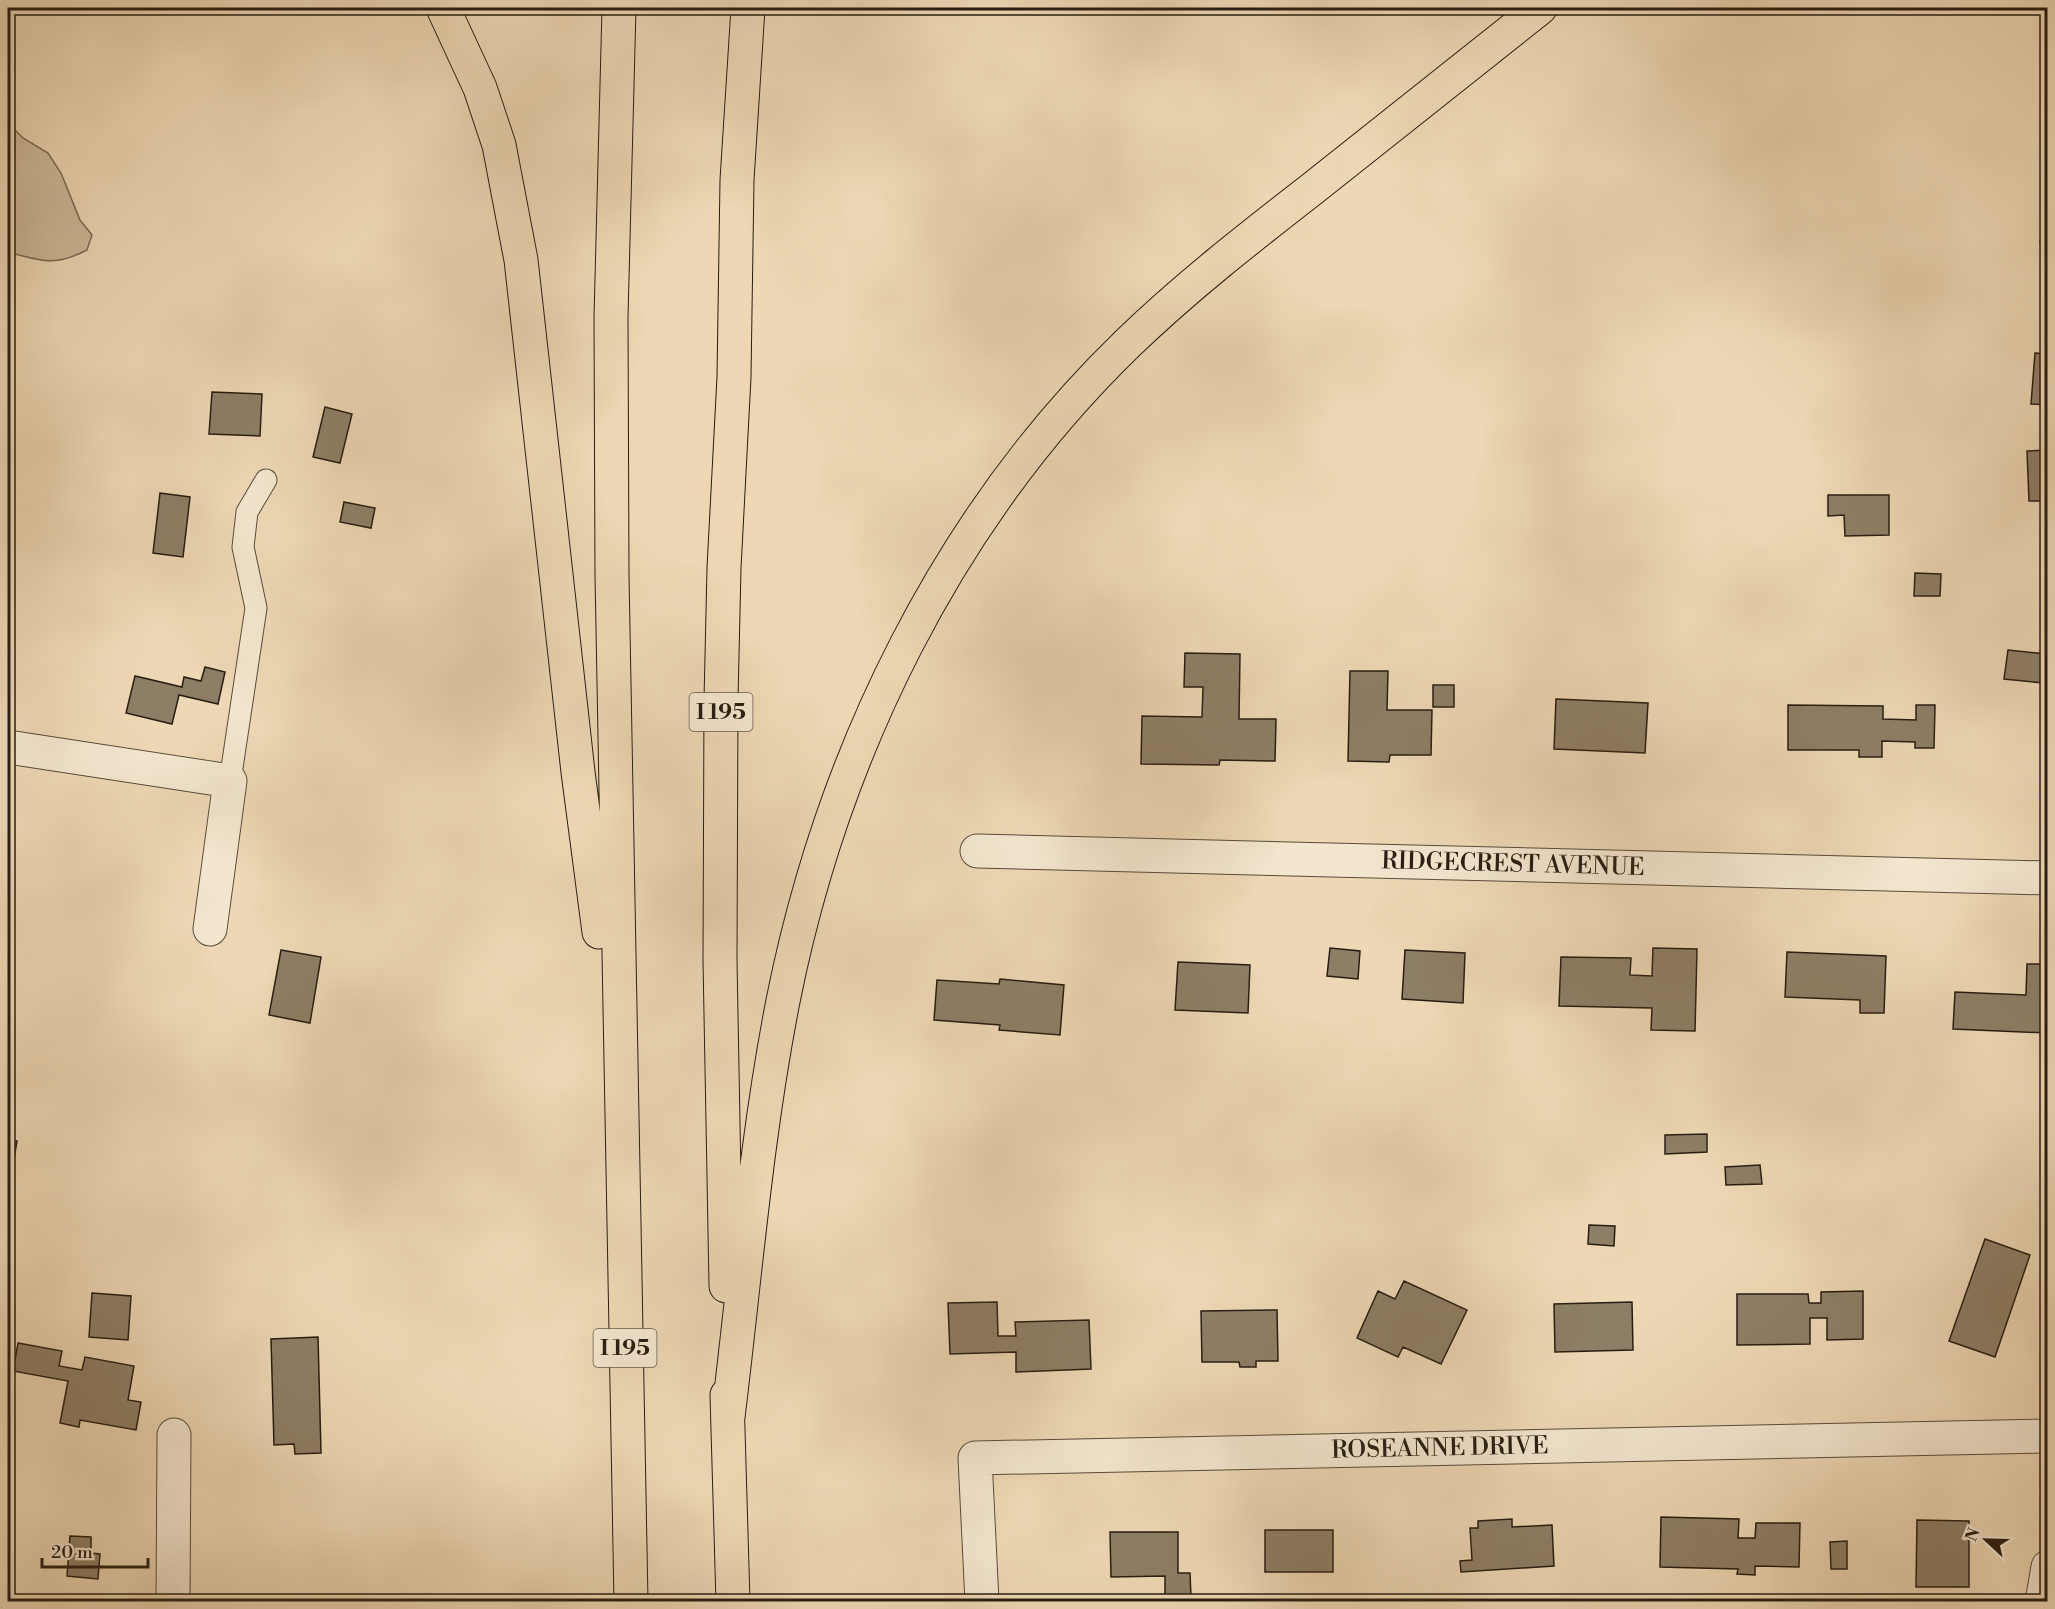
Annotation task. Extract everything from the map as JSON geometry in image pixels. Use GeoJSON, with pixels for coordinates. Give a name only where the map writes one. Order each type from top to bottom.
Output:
{"type":"FeatureCollection","features":[{"type":"Feature","properties":{"kind":"highway"},"geometry":{"type":"LineString","coordinates":[[443,8],[480,88],[500,145],[521,260],[580,784],[620,1095]]}},
{"type":"Feature","properties":{"kind":"highway","name":"I 195"},"geometry":{"type":"LineString","coordinates":[[619,8],[613,200],[611,458],[620,1095],[631,1602]]}},
{"type":"Feature","properties":{"kind":"highway","name":"I 195"},"geometry":{"type":"LineString","coordinates":[[733,1602],[720,960],[722,678],[724,557],[734,377],[737,180],[748,8]]}},
{"type":"Feature","properties":{"kind":"highway"},"geometry":{"type":"LineString","coordinates":[[728,1417],[766,1103],[784,999],[804,914],[827,832],[856,753],[889,676],[929,602],[975,526],[1026,457],[1071,403],[1127,344],[1180,295],[1540,8]]}},
{"type":"Feature","properties":{"kind":"street"},"geometry":{"type":"LineString","coordinates":[[8,747],[230,781],[210,929]]}},
{"type":"Feature","properties":{"kind":"street","name":"RIDGECREST AVENUE"},"geometry":{"type":"LineString","coordinates":[[977,851],[2048,878]]}},
{"type":"Feature","properties":{"kind":"street"},"geometry":{"type":"LineString","coordinates":[[173,1602],[174,1435]]}},
{"type":"Feature","properties":{"kind":"street","name":"ROSEANNE DRIVE"},"geometry":{"type":"LineString","coordinates":[[982,1602],[975,1458],[2048,1436]]}},
{"type":"Feature","properties":{"kind":"street"},"geometry":{"type":"LineString","coordinates":[[2042,1602],[2048,1567]]}},
{"type":"Feature","properties":{"kind":"lane"},"geometry":{"type":"LineString","coordinates":[[230,781],[256,608],[243,547],[244,535],[247,512],[266,480]]}},
{"type":"Feature","properties":{"kind":"shaded area"},"geometry":{"type":"Polygon","coordinates":[[[8,123],[23,138],[48,153],[61,173],[80,220],[92,235],[87,250],[66,259],[48,261],[8,252],[8,123]]]}},
{"type":"Feature","properties":{"kind":"building"},"geometry":{"type":"Polygon","coordinates":[[[2048,196],[2048,244],[2040,243],[2048,196]]]}},
{"type":"Feature","properties":{"kind":"building"},"geometry":{"type":"Polygon","coordinates":[[[2035,353],[2048,354],[2048,405],[2031,404],[2035,353]]]}},
{"type":"Feature","properties":{"kind":"building"},"geometry":{"type":"Polygon","coordinates":[[[212,392],[262,394],[260,436],[209,434],[212,392]]]}},
{"type":"Feature","properties":{"kind":"building"},"geometry":{"type":"Polygon","coordinates":[[[325,407],[352,414],[340,463],[313,457],[325,407]]]}},
{"type":"Feature","properties":{"kind":"building"},"geometry":{"type":"Polygon","coordinates":[[[2048,450],[2048,501],[2029,501],[2027,451],[2048,450]]]}},
{"type":"Feature","properties":{"kind":"building"},"geometry":{"type":"Polygon","coordinates":[[[160,493],[190,497],[183,557],[153,553],[160,493]]]}},
{"type":"Feature","properties":{"kind":"building"},"geometry":{"type":"Polygon","coordinates":[[[1828,495],[1889,495],[1889,535],[1845,536],[1844,515],[1828,516],[1828,495]]]}},
{"type":"Feature","properties":{"kind":"building"},"geometry":{"type":"Polygon","coordinates":[[[344,502],[375,508],[371,528],[340,522],[344,502]]]}},
{"type":"Feature","properties":{"kind":"building"},"geometry":{"type":"Polygon","coordinates":[[[1915,573],[1941,574],[1940,596],[1914,596],[1915,573]]]}},
{"type":"Feature","properties":{"kind":"building"},"geometry":{"type":"Polygon","coordinates":[[[2008,650],[2046,654],[2043,683],[2004,679],[2008,650]]]}},
{"type":"Feature","properties":{"kind":"building"},"geometry":{"type":"Polygon","coordinates":[[[1185,653],[1240,654],[1239,719],[1276,719],[1275,761],[1220,760],[1219,765],[1141,764],[1142,716],[1202,717],[1203,687],[1184,687],[1185,653]]]}},
{"type":"Feature","properties":{"kind":"building"},"geometry":{"type":"Polygon","coordinates":[[[205,667],[225,672],[218,704],[179,695],[172,724],[126,713],[135,676],[182,687],[184,677],[201,681],[205,667]]]}},
{"type":"Feature","properties":{"kind":"building"},"geometry":{"type":"Polygon","coordinates":[[[1350,671],[1388,671],[1387,710],[1432,710],[1431,755],[1390,755],[1389,762],[1348,761],[1350,671]]]}},
{"type":"Feature","properties":{"kind":"building"},"geometry":{"type":"Polygon","coordinates":[[[1433,685],[1454,685],[1454,707],[1433,707],[1433,685]]]}},
{"type":"Feature","properties":{"kind":"building"},"geometry":{"type":"Polygon","coordinates":[[[1556,699],[1648,703],[1645,753],[1554,749],[1556,699]]]}},
{"type":"Feature","properties":{"kind":"building"},"geometry":{"type":"Polygon","coordinates":[[[1788,705],[1883,706],[1883,719],[1916,720],[1916,705],[1935,705],[1934,748],[1915,748],[1915,742],[1882,741],[1882,757],[1859,757],[1859,750],[1788,750],[1788,705]]]}},
{"type":"Feature","properties":{"kind":"building"},"geometry":{"type":"Polygon","coordinates":[[[1330,948],[1360,951],[1358,979],[1327,976],[1330,948]]]}},
{"type":"Feature","properties":{"kind":"building"},"geometry":{"type":"Polygon","coordinates":[[[1653,948],[1697,949],[1695,1031],[1651,1030],[1652,1008],[1559,1006],[1561,957],[1631,958],[1630,975],[1652,976],[1653,948]]]}},
{"type":"Feature","properties":{"kind":"building"},"geometry":{"type":"Polygon","coordinates":[[[281,950],[321,957],[310,1023],[269,1015],[281,950]]]}},
{"type":"Feature","properties":{"kind":"building"},"geometry":{"type":"Polygon","coordinates":[[[1405,950],[1465,953],[1463,1003],[1402,999],[1405,950]]]}},
{"type":"Feature","properties":{"kind":"building"},"geometry":{"type":"Polygon","coordinates":[[[1787,952],[1886,956],[1884,1013],[1860,1013],[1860,1000],[1785,997],[1787,952]]]}},
{"type":"Feature","properties":{"kind":"building"},"geometry":{"type":"Polygon","coordinates":[[[1178,962],[1250,965],[1248,1013],[1175,1010],[1178,962]]]}},
{"type":"Feature","properties":{"kind":"building"},"geometry":{"type":"Polygon","coordinates":[[[2027,964],[2048,964],[2048,1033],[1953,1029],[1955,992],[2026,995],[2027,964]]]}},
{"type":"Feature","properties":{"kind":"building"},"geometry":{"type":"Polygon","coordinates":[[[1000,979],[1064,985],[1060,1035],[999,1030],[1000,1025],[934,1020],[937,980],[999,984],[1000,979]]]}},
{"type":"Feature","properties":{"kind":"building"},"geometry":{"type":"Polygon","coordinates":[[[1707,1134],[1707,1152],[1665,1154],[1665,1135],[1707,1134]]]}},
{"type":"Feature","properties":{"kind":"building"},"geometry":{"type":"Polygon","coordinates":[[[8,1140],[17,1141],[8,1195],[8,1140]]]}},
{"type":"Feature","properties":{"kind":"building"},"geometry":{"type":"Polygon","coordinates":[[[1760,1165],[1762,1184],[1726,1185],[1725,1167],[1760,1165]]]}},
{"type":"Feature","properties":{"kind":"building"},"geometry":{"type":"Polygon","coordinates":[[[1589,1225],[1615,1226],[1614,1246],[1588,1244],[1589,1225]]]}},
{"type":"Feature","properties":{"kind":"building"},"geometry":{"type":"Polygon","coordinates":[[[1985,1239],[2030,1255],[1995,1357],[1949,1341],[1985,1239]]]}},
{"type":"Feature","properties":{"kind":"building"},"geometry":{"type":"Polygon","coordinates":[[[1404,1281],[1467,1310],[1441,1364],[1403,1347],[1398,1357],[1357,1338],[1378,1291],[1395,1299],[1404,1281]]]}},
{"type":"Feature","properties":{"kind":"building"},"geometry":{"type":"Polygon","coordinates":[[[1863,1291],[1863,1339],[1827,1340],[1827,1318],[1810,1318],[1810,1344],[1737,1345],[1737,1294],[1808,1294],[1809,1303],[1821,1303],[1821,1292],[1863,1291]]]}},
{"type":"Feature","properties":{"kind":"building"},"geometry":{"type":"Polygon","coordinates":[[[92,1293],[131,1296],[128,1340],[89,1337],[92,1293]]]}},
{"type":"Feature","properties":{"kind":"building"},"geometry":{"type":"Polygon","coordinates":[[[997,1302],[998,1336],[1016,1336],[1015,1322],[1089,1320],[1091,1369],[1016,1372],[1016,1352],[950,1354],[948,1303],[997,1302]]]}},
{"type":"Feature","properties":{"kind":"building"},"geometry":{"type":"Polygon","coordinates":[[[1632,1302],[1633,1350],[1555,1352],[1554,1304],[1632,1302]]]}},
{"type":"Feature","properties":{"kind":"building"},"geometry":{"type":"Polygon","coordinates":[[[1277,1310],[1278,1361],[1256,1361],[1256,1367],[1240,1367],[1239,1362],[1202,1362],[1201,1311],[1277,1310]]]}},
{"type":"Feature","properties":{"kind":"building"},"geometry":{"type":"Polygon","coordinates":[[[318,1337],[321,1453],[295,1454],[294,1444],[274,1445],[271,1339],[318,1337]]]}},
{"type":"Feature","properties":{"kind":"building"},"geometry":{"type":"Polygon","coordinates":[[[18,1343],[62,1351],[59,1366],[82,1370],[85,1357],[134,1366],[128,1400],[141,1402],[136,1430],[80,1420],[79,1427],[60,1423],[68,1381],[13,1371],[18,1343]]]}},
{"type":"Feature","properties":{"kind":"building"},"geometry":{"type":"Polygon","coordinates":[[[1661,1517],[1739,1519],[1738,1538],[1755,1538],[1756,1523],[1800,1523],[1799,1567],[1755,1566],[1755,1575],[1737,1574],[1738,1569],[1660,1567],[1661,1517]]]}},
{"type":"Feature","properties":{"kind":"building"},"geometry":{"type":"Polygon","coordinates":[[[1512,1519],[1512,1527],[1552,1525],[1554,1566],[1461,1572],[1460,1561],[1472,1560],[1470,1528],[1478,1528],[1478,1521],[1512,1519]]]}},
{"type":"Feature","properties":{"kind":"building"},"geometry":{"type":"Polygon","coordinates":[[[1917,1520],[1969,1521],[1969,1587],[1916,1587],[1917,1520]]]}},
{"type":"Feature","properties":{"kind":"building"},"geometry":{"type":"Polygon","coordinates":[[[1265,1530],[1333,1530],[1333,1572],[1265,1572],[1265,1530]]]}},
{"type":"Feature","properties":{"kind":"building"},"geometry":{"type":"Polygon","coordinates":[[[1110,1532],[1178,1532],[1178,1573],[1190,1573],[1191,1597],[1165,1598],[1165,1576],[1111,1577],[1110,1532]]]}},
{"type":"Feature","properties":{"kind":"building"},"geometry":{"type":"Polygon","coordinates":[[[70,1536],[91,1537],[91,1553],[100,1554],[98,1579],[67,1576],[70,1536]]]}},
{"type":"Feature","properties":{"kind":"building"},"geometry":{"type":"Polygon","coordinates":[[[1847,1541],[1847,1569],[1831,1569],[1830,1542],[1847,1541]]]}}]}
